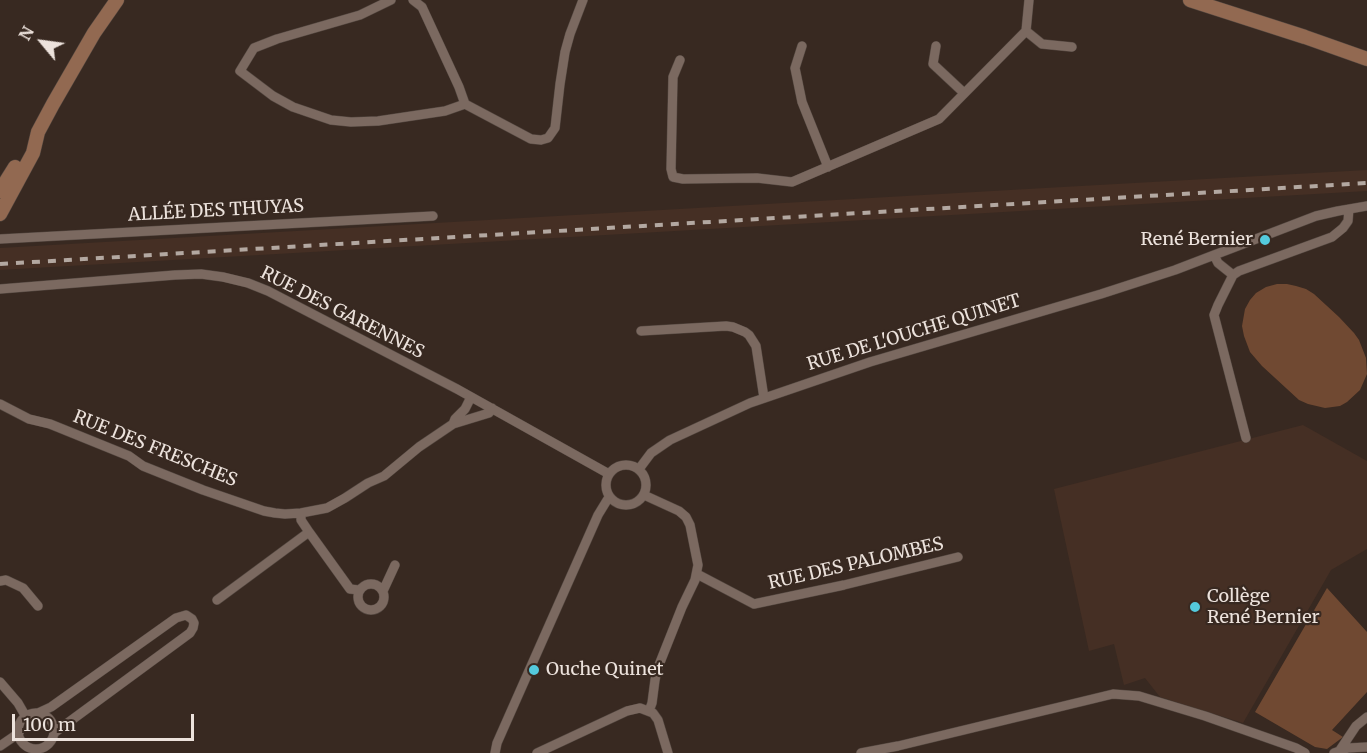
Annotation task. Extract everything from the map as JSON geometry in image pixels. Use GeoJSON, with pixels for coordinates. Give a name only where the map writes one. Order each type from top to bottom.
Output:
{"type":"FeatureCollection","features":[{"type":"Feature","properties":{"kind":"street"},"geometry":{"type":"LineString","coordinates":[[0,214],[4,192],[26,148],[37,136],[94,33],[117,0]]}},
{"type":"Feature","properties":{"kind":"street"},"geometry":{"type":"LineString","coordinates":[[413,0],[422,7],[465,104],[531,139],[541,140],[548,138],[555,128],[565,52],[583,0]]}},
{"type":"Feature","properties":{"kind":"street"},"geometry":{"type":"LineString","coordinates":[[680,60],[673,77],[671,169],[673,177],[683,179],[757,178],[792,182],[939,119],[1026,31],[1029,0]]}},
{"type":"Feature","properties":{"kind":"street"},"geometry":{"type":"LineString","coordinates":[[1190,0],[1367,59]]}},
{"type":"Feature","properties":{"kind":"street"},"geometry":{"type":"LineString","coordinates":[[384,1],[360,15],[254,48],[240,70],[283,102],[331,120],[378,121],[445,111],[465,104]]}},
{"type":"Feature","properties":{"kind":"street"},"geometry":{"type":"LineString","coordinates":[[1026,31],[1042,44],[1072,47]]}},
{"type":"Feature","properties":{"kind":"street"},"geometry":{"type":"LineString","coordinates":[[802,46],[795,68],[802,102],[828,167]]}},
{"type":"Feature","properties":{"kind":"street"},"geometry":{"type":"LineString","coordinates":[[936,46],[933,64],[964,93]]}},
{"type":"Feature","properties":{"kind":"street","name":"RUE DE L'OUCHE QUINET"},"geometry":{"type":"LineString","coordinates":[[639,469],[651,453],[670,440],[764,398],[870,362],[1174,270],[1310,218],[1367,206]]}},
{"type":"Feature","properties":{"kind":"street"},"geometry":{"type":"LineString","coordinates":[[1246,438],[1214,315],[1218,305],[1233,275],[1332,237],[1348,221],[1349,209]]}},
{"type":"Feature","properties":{"kind":"street","name":"ALLÉE DES THUYAS"},"geometry":{"type":"LineString","coordinates":[[0,239],[433,216]]}},
{"type":"Feature","properties":{"kind":"street"},"geometry":{"type":"LineString","coordinates":[[1214,255],[1218,263],[1233,275]]}},
{"type":"Feature","properties":{"kind":"street","name":"RUE DES GARENNES"},"geometry":{"type":"LineString","coordinates":[[0,289],[201,274],[248,283],[268,291],[492,408],[609,474]]}},
{"type":"Feature","properties":{"kind":"street"},"geometry":{"type":"LineString","coordinates":[[640,331],[726,326],[745,332],[756,346],[764,398]]}},
{"type":"Feature","properties":{"kind":"street","name":"RUE DES FRESCHES"},"geometry":{"type":"LineString","coordinates":[[453,424],[471,397]]}},
{"type":"Feature","properties":{"kind":"street","name":"RUE DES FRESCHES"},"geometry":{"type":"LineString","coordinates":[[0,404],[29,419],[50,424],[129,456],[143,466],[203,490],[275,513],[300,513],[327,508],[384,476],[419,447],[453,424],[489,412],[492,408]]}},
{"type":"Feature","properties":{"kind":"street"},"geometry":{"type":"LineString","coordinates":[[626,465],[639,469],[647,484],[640,501],[627,506],[614,502],[606,490],[609,474],[619,466],[626,465]]}},
{"type":"Feature","properties":{"kind":"street"},"geometry":{"type":"LineString","coordinates":[[644,495],[679,511],[686,517],[698,560],[697,574],[657,670],[649,711]]}},
{"type":"Feature","properties":{"kind":"street"},"geometry":{"type":"LineString","coordinates":[[495,753],[497,743],[593,526],[609,497]]}},
{"type":"Feature","properties":{"kind":"street"},"geometry":{"type":"LineString","coordinates":[[300,513],[301,520],[350,589],[359,590]]}},
{"type":"Feature","properties":{"kind":"street"},"geometry":{"type":"LineString","coordinates":[[217,600],[309,532]]}},
{"type":"Feature","properties":{"kind":"street","name":"RUE DES PALOMBES"},"geometry":{"type":"LineString","coordinates":[[697,574],[754,604],[958,557]]}},
{"type":"Feature","properties":{"kind":"street"},"geometry":{"type":"LineString","coordinates":[[383,591],[374,584],[363,586],[359,590],[358,600],[361,605],[370,609],[381,604],[383,591],[395,565]]}},
{"type":"Feature","properties":{"kind":"street"},"geometry":{"type":"LineString","coordinates":[[0,581],[6,580],[23,588],[38,606]]}},
{"type":"Feature","properties":{"kind":"street"},"geometry":{"type":"LineString","coordinates":[[38,713],[52,722],[54,733],[50,749],[27,751],[19,733],[21,721],[29,715],[51,707],[176,618],[186,615],[192,619],[194,623],[190,633],[54,733]]}},
{"type":"Feature","properties":{"kind":"street"},"geometry":{"type":"LineString","coordinates":[[0,682],[18,703],[26,717]]}},
{"type":"Feature","properties":{"kind":"street"},"geometry":{"type":"LineString","coordinates":[[861,753],[1113,694],[1139,696],[1205,716],[1305,753]]}},
{"type":"Feature","properties":{"kind":"street"},"geometry":{"type":"LineString","coordinates":[[537,753],[640,708],[653,713],[658,720],[668,753]]}},
{"type":"Feature","properties":{"kind":"street"},"geometry":{"type":"LineString","coordinates":[[1337,751],[1356,726],[1367,717]]}},
{"type":"Feature","properties":{"kind":"street"},"geometry":{"type":"LineString","coordinates":[[0,746],[19,733]]}},
{"type":"Feature","properties":{"kind":"street"},"geometry":{"type":"LineString","coordinates":[[1337,751],[1360,746],[1367,747]]}},
{"type":"Feature","properties":{"kind":"shaded area"},"geometry":{"type":"Polygon","coordinates":[[[1367,170],[1367,191],[0,270],[0,248],[1367,170]]]}},
{"type":"Feature","properties":{"kind":"shaded area"},"geometry":{"type":"Polygon","coordinates":[[[1277,284],[1296,286],[1314,294],[1359,340],[1366,358],[1367,374],[1360,390],[1340,406],[1325,408],[1299,400],[1250,352],[1242,326],[1245,309],[1256,293],[1277,284]]]}},
{"type":"Feature","properties":{"kind":"shaded area","name":"Collège René Bernier"},"geometry":{"type":"Polygon","coordinates":[[[1303,425],[1367,461],[1367,549],[1331,570],[1243,723],[1160,697],[1145,678],[1124,685],[1114,644],[1089,651],[1054,489],[1303,425]]]}},
{"type":"Feature","properties":{"kind":"shaded area"},"geometry":{"type":"Polygon","coordinates":[[[1327,588],[1367,632],[1367,692],[1332,730],[1343,737],[1327,749],[1315,747],[1255,712],[1327,588]]]}},
{"type":"Feature","properties":{"kind":"railway"},"geometry":{"type":"LineString","coordinates":[[0,264],[1367,183]]}},
{"type":"Feature","properties":{"kind":"place","name":"René Bernier"},"geometry":{"type":"Point","coordinates":[1265,240]}},
{"type":"Feature","properties":{"kind":"place","name":"Collège René Bernier"},"geometry":{"type":"Point","coordinates":[1195,607]}},
{"type":"Feature","properties":{"kind":"place","name":"Ouche Quinet"},"geometry":{"type":"Point","coordinates":[534,670]}}]}
